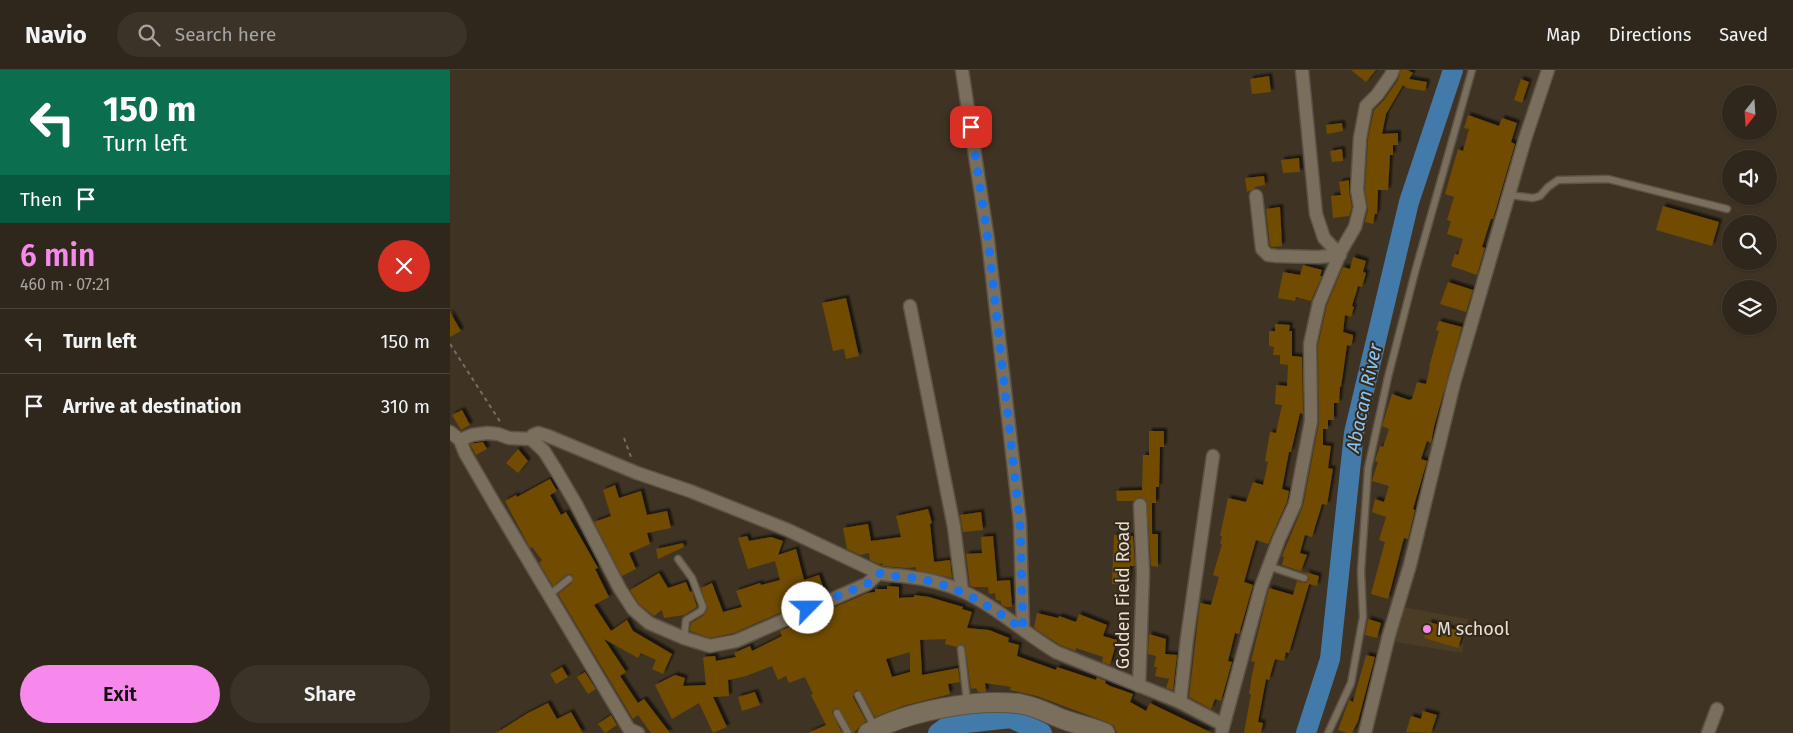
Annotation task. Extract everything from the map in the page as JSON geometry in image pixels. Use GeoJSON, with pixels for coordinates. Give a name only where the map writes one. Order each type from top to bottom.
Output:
{"type":"FeatureCollection","features":[{"type":"Feature","properties":{"kind":"street"},"geometry":{"type":"LineString","coordinates":[[962,70],[988,240],[1020,523],[1023,629]]}},
{"type":"Feature","properties":{"kind":"street"},"geometry":{"type":"LineString","coordinates":[[1302,70],[1316,214],[1324,238],[1340,255]]}},
{"type":"Feature","properties":{"kind":"street"},"geometry":{"type":"LineString","coordinates":[[531,439],[533,434],[538,433],[548,436],[637,473],[788,530],[879,573],[926,580],[962,591],[996,610],[1040,643],[1056,652],[1180,702],[1222,729],[1268,566],[1295,504],[1312,421],[1310,344],[1319,303],[1340,255],[1355,227],[1360,206],[1357,190],[1360,138],[1366,106],[1377,95],[1393,70]]}},
{"type":"Feature","properties":{"kind":"street"},"geometry":{"type":"LineString","coordinates":[[1365,733],[1389,635],[1410,565],[1454,383],[1548,70]]}},
{"type":"Feature","properties":{"kind":"street"},"geometry":{"type":"LineString","coordinates":[[1256,196],[1262,249],[1268,255],[1318,258],[1340,255]]}},
{"type":"Feature","properties":{"kind":"street"},"geometry":{"type":"LineString","coordinates":[[910,306],[954,527],[962,591]]}},
{"type":"Feature","properties":{"kind":"street"},"geometry":{"type":"LineString","coordinates":[[631,731],[455,436],[487,433],[509,438],[531,439],[544,452],[556,470],[576,504],[620,589],[633,609],[649,623],[684,638],[710,646],[731,642],[759,632],[818,604],[867,584],[879,573]]}},
{"type":"Feature","properties":{"kind":"street"},"geometry":{"type":"LineString","coordinates":[[1180,702],[1213,456]]}},
{"type":"Feature","properties":{"kind":"street","name":"Golden Field Road"},"geometry":{"type":"LineString","coordinates":[[1140,506],[1143,573],[1140,686]]}},
{"type":"Feature","properties":{"kind":"street"},"geometry":{"type":"LineString","coordinates":[[872,731],[923,712],[968,705],[1001,703],[1022,704],[1104,733]]}},
{"type":"Feature","properties":{"kind":"street"},"geometry":{"type":"LineString","coordinates":[[1708,733],[1718,709]]}},
{"type":"Feature","properties":{"kind":"lane"},"geometry":{"type":"LineString","coordinates":[[1328,733],[1351,683],[1363,616],[1361,572],[1368,468],[1388,377],[1415,272],[1472,70]]}},
{"type":"Feature","properties":{"kind":"lane"},"geometry":{"type":"LineString","coordinates":[[1509,196],[1533,198],[1540,196],[1548,186],[1558,180],[1608,179],[1727,209]]}},
{"type":"Feature","properties":{"kind":"lane"},"geometry":{"type":"LineString","coordinates":[[678,559],[692,578],[703,607],[701,611],[686,620],[684,638]]}},
{"type":"Feature","properties":{"kind":"lane"},"geometry":{"type":"LineString","coordinates":[[1268,566],[1304,578]]}},
{"type":"Feature","properties":{"kind":"lane"},"geometry":{"type":"LineString","coordinates":[[549,595],[569,579]]}},
{"type":"Feature","properties":{"kind":"lane"},"geometry":{"type":"LineString","coordinates":[[961,649],[968,705]]}},
{"type":"Feature","properties":{"kind":"lane"},"geometry":{"type":"LineString","coordinates":[[858,694],[872,731]]}},
{"type":"Feature","properties":{"kind":"lane"},"geometry":{"type":"LineString","coordinates":[[837,713],[848,733]]}},
{"type":"Feature","properties":{"kind":"path"},"geometry":{"type":"LineString","coordinates":[[450,344],[509,438]]}},
{"type":"Feature","properties":{"kind":"path"},"geometry":{"type":"LineString","coordinates":[[624,438],[637,473]]}},
{"type":"Feature","properties":{"kind":"shaded area","name":"M school"},"geometry":{"type":"Polygon","coordinates":[[[1391,605],[1468,619],[1462,653],[1385,640],[1391,605]]]}},
{"type":"Feature","properties":{"kind":"building"},"geometry":{"type":"Polygon","coordinates":[[[1351,70],[1376,70],[1366,82],[1351,70]]]}},
{"type":"Feature","properties":{"kind":"building"},"geometry":{"type":"Polygon","coordinates":[[[1401,70],[1408,70],[1413,73],[1409,79],[1427,82],[1425,91],[1407,88],[1403,85],[1386,114],[1382,134],[1398,133],[1398,145],[1393,145],[1393,155],[1390,155],[1388,190],[1378,190],[1377,214],[1375,214],[1373,224],[1365,222],[1368,209],[1365,190],[1368,139],[1374,110],[1384,100],[1398,80],[1401,70]]]}},
{"type":"Feature","properties":{"kind":"building"},"geometry":{"type":"Polygon","coordinates":[[[1269,76],[1271,92],[1252,94],[1250,79],[1269,76]]]}},
{"type":"Feature","properties":{"kind":"building"},"geometry":{"type":"Polygon","coordinates":[[[1521,79],[1529,82],[1522,103],[1514,100],[1521,79]]]}},
{"type":"Feature","properties":{"kind":"building"},"geometry":{"type":"Polygon","coordinates":[[[1468,115],[1499,126],[1502,118],[1517,123],[1511,142],[1515,144],[1493,219],[1491,219],[1482,247],[1485,248],[1477,275],[1451,266],[1455,254],[1458,255],[1463,239],[1447,234],[1451,221],[1447,220],[1454,197],[1445,194],[1458,149],[1463,151],[1469,129],[1464,128],[1468,115]]]}},
{"type":"Feature","properties":{"kind":"building"},"geometry":{"type":"Polygon","coordinates":[[[1342,123],[1343,131],[1327,134],[1326,125],[1342,123]]]}},
{"type":"Feature","properties":{"kind":"building"},"geometry":{"type":"Polygon","coordinates":[[[1342,149],[1343,161],[1332,162],[1330,151],[1342,149]]]}},
{"type":"Feature","properties":{"kind":"building"},"geometry":{"type":"Polygon","coordinates":[[[1299,158],[1300,172],[1283,173],[1281,160],[1299,158]]]}},
{"type":"Feature","properties":{"kind":"building"},"geometry":{"type":"Polygon","coordinates":[[[1264,176],[1265,185],[1255,187],[1247,192],[1245,178],[1264,176]]]}},
{"type":"Feature","properties":{"kind":"building"},"geometry":{"type":"Polygon","coordinates":[[[1349,180],[1352,207],[1349,216],[1333,218],[1331,196],[1341,195],[1339,182],[1349,180]]]}},
{"type":"Feature","properties":{"kind":"building"},"geometry":{"type":"Polygon","coordinates":[[[1663,206],[1719,222],[1712,246],[1656,230],[1663,206]]]}},
{"type":"Feature","properties":{"kind":"building"},"geometry":{"type":"Polygon","coordinates":[[[1280,207],[1282,246],[1272,247],[1270,245],[1266,209],[1280,207]]]}},
{"type":"Feature","properties":{"kind":"building"},"geometry":{"type":"Polygon","coordinates":[[[1353,257],[1366,261],[1363,272],[1366,273],[1362,287],[1358,286],[1351,317],[1345,315],[1343,332],[1353,335],[1353,338],[1351,346],[1347,345],[1339,403],[1334,403],[1334,420],[1328,420],[1328,429],[1323,429],[1323,445],[1331,446],[1328,468],[1333,469],[1327,505],[1322,504],[1312,537],[1305,535],[1300,553],[1307,555],[1301,571],[1319,576],[1317,586],[1309,584],[1289,653],[1286,652],[1284,661],[1275,659],[1269,680],[1266,679],[1258,722],[1263,723],[1261,733],[1244,733],[1255,662],[1251,661],[1269,588],[1293,595],[1297,581],[1305,583],[1309,579],[1306,573],[1282,565],[1284,557],[1282,556],[1303,506],[1319,423],[1318,345],[1327,305],[1343,267],[1350,269],[1353,257]]]}},
{"type":"Feature","properties":{"kind":"building"},"geometry":{"type":"Polygon","coordinates":[[[1303,265],[1322,270],[1320,276],[1322,276],[1311,301],[1296,297],[1295,301],[1278,298],[1283,272],[1300,275],[1303,265]]]}},
{"type":"Feature","properties":{"kind":"building"},"geometry":{"type":"Polygon","coordinates":[[[1448,282],[1473,290],[1466,312],[1440,304],[1448,282]]]}},
{"type":"Feature","properties":{"kind":"building"},"geometry":{"type":"Polygon","coordinates":[[[846,298],[859,356],[846,359],[844,349],[833,351],[822,303],[846,298]]]}},
{"type":"Feature","properties":{"kind":"building"},"geometry":{"type":"Polygon","coordinates":[[[450,312],[461,331],[450,337],[450,312]]]}},
{"type":"Feature","properties":{"kind":"building"},"geometry":{"type":"Polygon","coordinates":[[[1439,321],[1462,327],[1431,443],[1427,441],[1421,459],[1427,461],[1413,509],[1415,510],[1408,539],[1404,538],[1388,599],[1371,594],[1385,542],[1379,540],[1386,517],[1372,512],[1375,499],[1384,502],[1389,486],[1372,481],[1378,462],[1375,461],[1380,446],[1383,447],[1389,429],[1382,426],[1392,394],[1409,400],[1412,399],[1417,382],[1426,384],[1439,331],[1436,330],[1439,321]]]}},
{"type":"Feature","properties":{"kind":"building"},"geometry":{"type":"Polygon","coordinates":[[[1275,324],[1290,325],[1289,331],[1292,331],[1292,356],[1302,357],[1303,414],[1300,413],[1291,452],[1289,452],[1282,489],[1289,491],[1287,502],[1268,544],[1256,540],[1244,582],[1253,585],[1239,634],[1235,633],[1228,661],[1232,662],[1221,701],[1215,699],[1211,709],[1189,697],[1200,603],[1211,605],[1219,577],[1213,575],[1222,544],[1220,544],[1222,536],[1220,536],[1228,498],[1246,502],[1253,482],[1263,485],[1268,462],[1265,461],[1270,432],[1276,433],[1282,405],[1275,404],[1276,385],[1287,386],[1288,365],[1280,364],[1280,355],[1273,355],[1274,347],[1269,346],[1269,331],[1275,331],[1275,324]]]}},
{"type":"Feature","properties":{"kind":"building"},"geometry":{"type":"Polygon","coordinates":[[[462,410],[470,425],[461,430],[452,415],[462,410]]]}},
{"type":"Feature","properties":{"kind":"building"},"geometry":{"type":"Polygon","coordinates":[[[1149,431],[1164,431],[1164,447],[1160,447],[1159,487],[1156,487],[1156,503],[1152,503],[1152,534],[1158,534],[1158,567],[1151,566],[1147,501],[1140,497],[1133,501],[1117,501],[1116,491],[1142,490],[1143,455],[1149,455],[1149,431]]]}},
{"type":"Feature","properties":{"kind":"building"},"geometry":{"type":"Polygon","coordinates":[[[483,442],[487,449],[476,455],[470,444],[483,442]]]}},
{"type":"Feature","properties":{"kind":"building"},"geometry":{"type":"Polygon","coordinates":[[[518,449],[528,461],[518,473],[506,463],[518,449]]]}},
{"type":"Feature","properties":{"kind":"building"},"geometry":{"type":"Polygon","coordinates":[[[550,479],[557,491],[550,495],[561,515],[566,512],[598,568],[595,569],[609,597],[594,605],[611,631],[627,620],[633,631],[672,654],[663,674],[652,669],[656,660],[641,653],[638,658],[604,639],[626,672],[620,676],[638,703],[644,699],[670,733],[651,733],[638,715],[633,719],[558,594],[572,583],[573,576],[570,574],[566,575],[553,586],[539,563],[542,560],[532,547],[530,548],[505,501],[516,495],[517,497],[550,479]]]}},
{"type":"Feature","properties":{"kind":"building"},"geometry":{"type":"Polygon","coordinates":[[[615,485],[619,498],[641,491],[647,515],[667,511],[671,528],[647,533],[650,544],[629,553],[636,569],[622,576],[594,522],[611,516],[603,490],[615,485]]]}},
{"type":"Feature","properties":{"kind":"building"},"geometry":{"type":"Polygon","coordinates":[[[928,509],[932,523],[930,524],[934,562],[950,560],[952,578],[916,570],[916,567],[883,566],[882,563],[879,564],[870,560],[869,553],[860,555],[847,549],[843,528],[868,524],[871,541],[901,537],[896,516],[928,509]]]}},
{"type":"Feature","properties":{"kind":"building"},"geometry":{"type":"Polygon","coordinates":[[[981,512],[983,530],[963,532],[960,515],[981,512]]]}},
{"type":"Feature","properties":{"kind":"building"},"geometry":{"type":"Polygon","coordinates":[[[1114,535],[1133,536],[1135,566],[1130,566],[1128,585],[1112,584],[1114,535]]]}},
{"type":"Feature","properties":{"kind":"building"},"geometry":{"type":"Polygon","coordinates":[[[747,536],[749,541],[771,537],[783,541],[778,555],[796,549],[804,580],[819,575],[825,593],[734,633],[710,638],[690,631],[691,623],[704,615],[708,608],[701,588],[712,583],[723,612],[742,607],[736,591],[760,583],[761,585],[780,580],[775,561],[748,569],[738,538],[747,536]]]}},
{"type":"Feature","properties":{"kind":"building"},"geometry":{"type":"Polygon","coordinates":[[[993,536],[997,581],[1010,580],[1012,607],[1006,607],[1001,604],[1001,601],[996,600],[995,593],[989,594],[988,587],[970,586],[966,554],[982,553],[981,537],[993,536]]]}},
{"type":"Feature","properties":{"kind":"building"},"geometry":{"type":"Polygon","coordinates":[[[683,543],[684,547],[658,559],[656,549],[683,543]]]}},
{"type":"Feature","properties":{"kind":"building"},"geometry":{"type":"Polygon","coordinates":[[[659,573],[668,588],[686,582],[690,592],[692,591],[697,607],[684,615],[664,618],[662,610],[654,616],[639,604],[630,590],[659,573]]]}},
{"type":"Feature","properties":{"kind":"building"},"geometry":{"type":"Polygon","coordinates":[[[887,586],[899,587],[899,598],[914,597],[914,595],[929,597],[963,607],[962,609],[972,612],[967,628],[989,630],[1009,638],[1008,642],[1019,645],[1017,656],[1056,670],[1057,667],[1096,680],[1097,677],[1106,681],[1105,683],[1110,686],[1133,694],[1130,702],[1146,711],[1150,703],[1212,733],[1117,733],[1114,726],[1109,723],[1037,696],[1010,690],[1011,687],[985,683],[986,692],[978,692],[976,688],[971,689],[965,646],[961,644],[957,647],[945,644],[946,639],[920,640],[922,675],[958,668],[960,682],[948,684],[950,694],[903,706],[875,717],[862,693],[856,690],[853,697],[866,721],[853,733],[841,711],[837,708],[832,713],[842,733],[808,733],[826,725],[811,695],[813,694],[805,677],[789,683],[786,676],[778,680],[772,666],[746,676],[728,680],[729,696],[713,697],[727,727],[713,733],[699,703],[672,719],[655,685],[675,675],[685,678],[683,686],[706,685],[703,657],[715,656],[716,661],[736,657],[734,653],[750,646],[752,651],[782,636],[780,631],[867,593],[875,592],[875,589],[887,589],[887,586]],[[910,652],[886,659],[892,677],[910,672],[910,652]]]}},
{"type":"Feature","properties":{"kind":"building"},"geometry":{"type":"Polygon","coordinates":[[[1037,613],[1058,618],[1059,616],[1076,622],[1079,614],[1107,625],[1103,636],[1117,640],[1110,665],[1102,662],[1103,657],[1060,645],[1037,630],[1034,627],[1037,613]]]}},
{"type":"Feature","properties":{"kind":"building"},"geometry":{"type":"Polygon","coordinates":[[[1368,619],[1381,623],[1377,638],[1365,635],[1368,619]]]}},
{"type":"Feature","properties":{"kind":"building"},"geometry":{"type":"Polygon","coordinates":[[[1429,622],[1463,632],[1458,648],[1424,638],[1429,622]]]}},
{"type":"Feature","properties":{"kind":"building"},"geometry":{"type":"Polygon","coordinates":[[[1149,634],[1166,639],[1165,654],[1177,655],[1173,690],[1166,688],[1169,679],[1155,676],[1157,667],[1154,667],[1156,656],[1148,654],[1149,634]]]}},
{"type":"Feature","properties":{"kind":"building"},"geometry":{"type":"Polygon","coordinates":[[[1366,655],[1375,657],[1358,721],[1352,733],[1347,733],[1338,730],[1349,700],[1353,702],[1366,655]]]}},
{"type":"Feature","properties":{"kind":"building"},"geometry":{"type":"Polygon","coordinates":[[[562,667],[568,677],[556,684],[550,674],[562,667]]]}},
{"type":"Feature","properties":{"kind":"building"},"geometry":{"type":"Polygon","coordinates":[[[585,672],[596,689],[588,694],[577,677],[585,672]]]}},
{"type":"Feature","properties":{"kind":"building"},"geometry":{"type":"Polygon","coordinates":[[[755,692],[760,705],[742,711],[738,697],[755,692]]]}},
{"type":"Feature","properties":{"kind":"building"},"geometry":{"type":"Polygon","coordinates":[[[548,703],[557,719],[571,712],[583,733],[496,733],[528,713],[548,703]]]}},
{"type":"Feature","properties":{"kind":"building"},"geometry":{"type":"Polygon","coordinates":[[[1423,711],[1437,715],[1431,733],[1406,732],[1411,716],[1421,719],[1423,711]]]}},
{"type":"Feature","properties":{"kind":"building"},"geometry":{"type":"Polygon","coordinates":[[[611,715],[617,725],[605,733],[598,724],[611,715]]]}},
{"type":"Feature","properties":{"kind":"waterway","name":"Abacan River"},"geometry":{"type":"LineString","coordinates":[[1306,733],[1330,659],[1354,433],[1409,202],[1453,70]]}},
{"type":"Feature","properties":{"kind":"waterway"},"geometry":{"type":"LineString","coordinates":[[938,733],[949,725],[1011,718],[1042,733]]}},
{"type":"Feature","properties":{"kind":"place","name":"M school"},"geometry":{"type":"Point","coordinates":[1427,629]}},
{"type":"Feature","properties":{"kind":"route"},"geometry":{"type":"LineString","coordinates":[[808,608],[867,584],[879,573],[926,580],[962,591],[996,610],[1023,629],[1020,523],[988,240],[971,127]]}}]}
